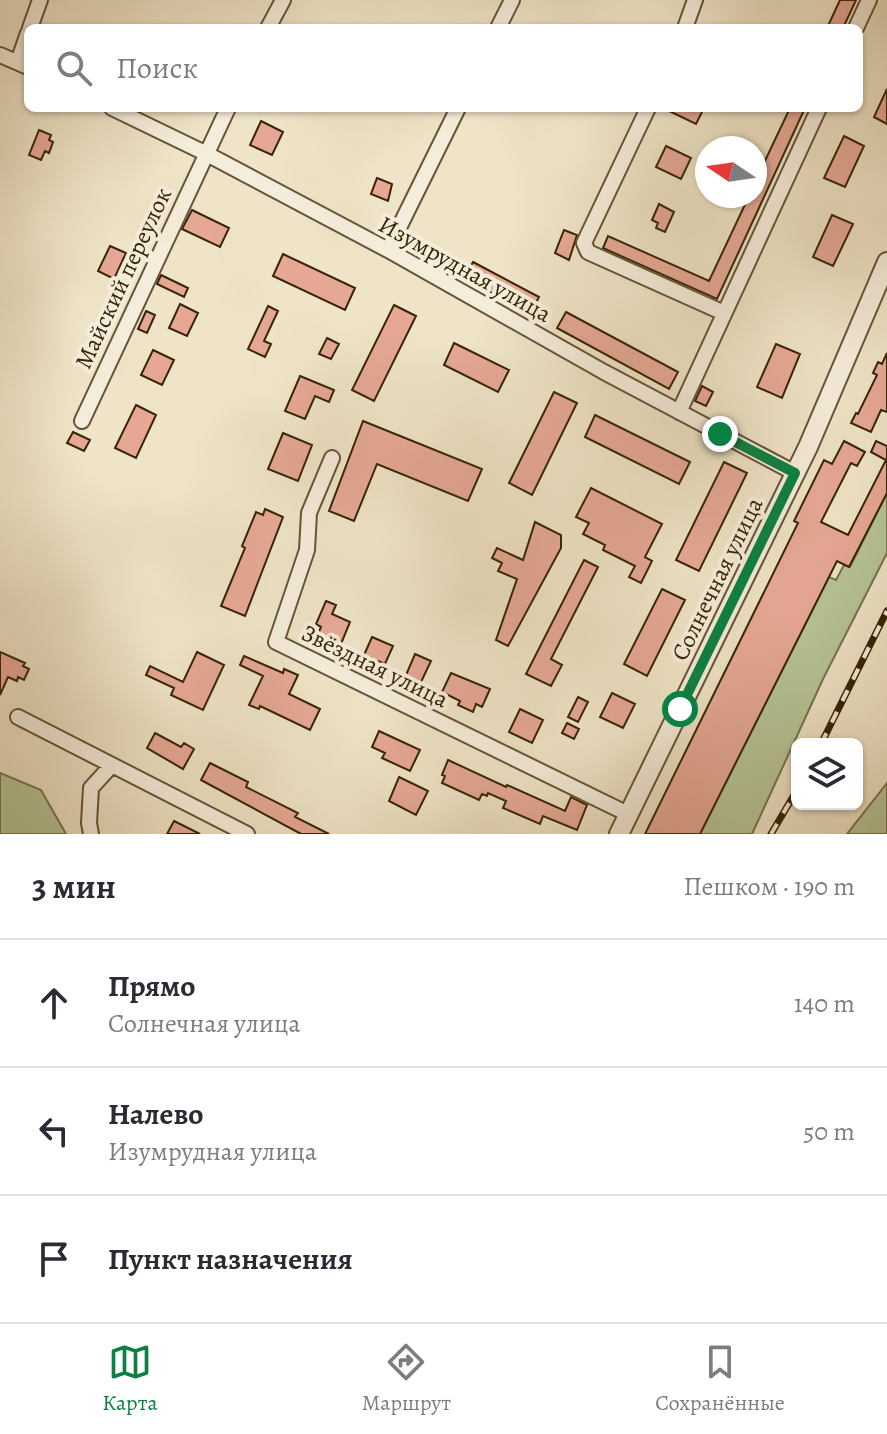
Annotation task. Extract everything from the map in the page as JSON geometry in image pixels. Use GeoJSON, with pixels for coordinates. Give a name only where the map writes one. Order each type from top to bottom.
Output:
{"type":"FeatureCollection","features":[{"type":"Feature","properties":{"kind":"street"},"geometry":{"type":"LineString","coordinates":[[31,24],[40,0]]}},
{"type":"Feature","properties":{"kind":"street"},"geometry":{"type":"LineString","coordinates":[[270,24],[283,0]]}},
{"type":"Feature","properties":{"kind":"street"},"geometry":{"type":"LineString","coordinates":[[500,24],[512,0]]}},
{"type":"Feature","properties":{"kind":"street"},"geometry":{"type":"LineString","coordinates":[[686,24],[695,0]]}},
{"type":"Feature","properties":{"kind":"street"},"geometry":{"type":"LineString","coordinates":[[858,24],[869,0]]}},
{"type":"Feature","properties":{"kind":"street"},"geometry":{"type":"LineString","coordinates":[[0,55],[23,65]]}},
{"type":"Feature","properties":{"kind":"street","name":"Изумрудная улица"},"geometry":{"type":"LineString","coordinates":[[120,112],[388,250],[795,473]]}},
{"type":"Feature","properties":{"kind":"street","name":"Майский переулок"},"geometry":{"type":"LineString","coordinates":[[82,421],[226,112]]}},
{"type":"Feature","properties":{"kind":"street"},"geometry":{"type":"LineString","coordinates":[[388,250],[456,112]]}},
{"type":"Feature","properties":{"kind":"street"},"geometry":{"type":"LineString","coordinates":[[646,112],[584,243],[588,252],[724,313]]}},
{"type":"Feature","properties":{"kind":"street"},"geometry":{"type":"LineString","coordinates":[[679,412],[817,112]]}},
{"type":"Feature","properties":{"kind":"street","name":"Солнечная улица"},"geometry":{"type":"LineString","coordinates":[[619,834],[795,473],[887,262]]}},
{"type":"Feature","properties":{"kind":"street","name":"Звёздная улица"},"geometry":{"type":"LineString","coordinates":[[332,458],[309,513],[307,550],[276,642],[628,814]]}},
{"type":"Feature","properties":{"kind":"street"},"geometry":{"type":"LineString","coordinates":[[18,717],[247,834]]}},
{"type":"Feature","properties":{"kind":"street"},"geometry":{"type":"LineString","coordinates":[[91,834],[91,788],[112,765]]}},
{"type":"Feature","properties":{"kind":"green space"},"geometry":{"type":"Polygon","coordinates":[[[887,493],[887,553],[796,738],[791,738],[791,749],[752,834],[700,834],[829,577],[836,580],[844,565],[850,567],[887,493]]]}},
{"type":"Feature","properties":{"kind":"green space"},"geometry":{"type":"Polygon","coordinates":[[[0,773],[41,790],[66,834],[0,834],[0,773]]]}},
{"type":"Feature","properties":{"kind":"green space"},"geometry":{"type":"Polygon","coordinates":[[[887,783],[887,834],[847,834],[887,783]]]}},
{"type":"Feature","properties":{"kind":"building"},"geometry":{"type":"Polygon","coordinates":[[[840,0],[856,0],[845,24],[829,24],[840,0]]]}},
{"type":"Feature","properties":{"kind":"building"},"geometry":{"type":"Polygon","coordinates":[[[887,89],[887,124],[874,117],[887,89]]]}},
{"type":"Feature","properties":{"kind":"building"},"geometry":{"type":"Polygon","coordinates":[[[671,112],[702,112],[696,124],[671,112]]]}},
{"type":"Feature","properties":{"kind":"building"},"geometry":{"type":"Polygon","coordinates":[[[788,112],[803,112],[767,190],[767,157],[788,112]]]}},
{"type":"Feature","properties":{"kind":"building"},"geometry":{"type":"Polygon","coordinates":[[[261,121],[283,132],[272,155],[250,145],[261,121]]]}},
{"type":"Feature","properties":{"kind":"building"},"geometry":{"type":"Polygon","coordinates":[[[39,130],[51,135],[49,140],[53,142],[49,153],[45,151],[41,160],[29,155],[39,130]]]}},
{"type":"Feature","properties":{"kind":"building"},"geometry":{"type":"Polygon","coordinates":[[[844,136],[864,146],[845,187],[824,178],[844,136]]]}},
{"type":"Feature","properties":{"kind":"building"},"geometry":{"type":"Polygon","coordinates":[[[666,146],[691,158],[681,179],[656,167],[666,146]]]}},
{"type":"Feature","properties":{"kind":"building"},"geometry":{"type":"Polygon","coordinates":[[[377,178],[392,184],[388,201],[371,194],[377,178]]]}},
{"type":"Feature","properties":{"kind":"building"},"geometry":{"type":"Polygon","coordinates":[[[659,204],[674,212],[665,232],[656,228],[658,223],[652,220],[659,204]]]}},
{"type":"Feature","properties":{"kind":"building"},"geometry":{"type":"Polygon","coordinates":[[[743,208],[759,208],[717,299],[603,248],[608,236],[709,281],[743,208]]]}},
{"type":"Feature","properties":{"kind":"building"},"geometry":{"type":"Polygon","coordinates":[[[192,210],[229,228],[220,247],[182,229],[192,210]]]}},
{"type":"Feature","properties":{"kind":"building"},"geometry":{"type":"Polygon","coordinates":[[[832,215],[853,224],[833,266],[813,257],[832,215]]]}},
{"type":"Feature","properties":{"kind":"building"},"geometry":{"type":"Polygon","coordinates":[[[564,230],[577,235],[569,260],[555,253],[564,230]]]}},
{"type":"Feature","properties":{"kind":"building"},"geometry":{"type":"Polygon","coordinates":[[[110,246],[126,253],[114,279],[98,271],[110,246]]]}},
{"type":"Feature","properties":{"kind":"building"},"geometry":{"type":"Polygon","coordinates":[[[283,254],[355,288],[345,310],[273,276],[283,254]]]}},
{"type":"Feature","properties":{"kind":"building"},"geometry":{"type":"Polygon","coordinates":[[[473,262],[539,297],[530,314],[464,278],[473,262]]]}},
{"type":"Feature","properties":{"kind":"building"},"geometry":{"type":"Polygon","coordinates":[[[161,275],[188,288],[184,297],[157,284],[161,275]]]}},
{"type":"Feature","properties":{"kind":"building"},"geometry":{"type":"Polygon","coordinates":[[[180,304],[198,313],[187,336],[169,328],[180,304]]]}},
{"type":"Feature","properties":{"kind":"building"},"geometry":{"type":"Polygon","coordinates":[[[394,305],[416,316],[374,401],[352,390],[394,305]]]}},
{"type":"Feature","properties":{"kind":"building"},"geometry":{"type":"Polygon","coordinates":[[[268,306],[278,311],[264,341],[271,344],[265,357],[248,349],[268,306]]]}},
{"type":"Feature","properties":{"kind":"building"},"geometry":{"type":"Polygon","coordinates":[[[146,311],[155,315],[147,333],[138,329],[146,311]]]}},
{"type":"Feature","properties":{"kind":"building"},"geometry":{"type":"Polygon","coordinates":[[[566,312],[678,372],[669,389],[557,328],[566,312]]]}},
{"type":"Feature","properties":{"kind":"building"},"geometry":{"type":"Polygon","coordinates":[[[327,338],[339,344],[331,359],[319,354],[327,338]]]}},
{"type":"Feature","properties":{"kind":"building"},"geometry":{"type":"Polygon","coordinates":[[[454,343],[509,370],[498,392],[444,365],[454,343]]]}},
{"type":"Feature","properties":{"kind":"building"},"geometry":{"type":"Polygon","coordinates":[[[776,344],[800,354],[782,398],[757,387],[776,344]]]}},
{"type":"Feature","properties":{"kind":"building"},"geometry":{"type":"Polygon","coordinates":[[[153,350],[174,360],[162,385],[141,375],[153,350]]]}},
{"type":"Feature","properties":{"kind":"building"},"geometry":{"type":"Polygon","coordinates":[[[887,353],[887,412],[881,410],[871,432],[851,423],[877,375],[873,373],[878,362],[882,364],[887,353]]]}},
{"type":"Feature","properties":{"kind":"building"},"geometry":{"type":"Polygon","coordinates":[[[300,376],[334,390],[329,402],[315,396],[305,419],[285,411],[300,376]]]}},
{"type":"Feature","properties":{"kind":"building"},"geometry":{"type":"Polygon","coordinates":[[[702,386],[713,392],[706,406],[695,401],[702,386]]]}},
{"type":"Feature","properties":{"kind":"building"},"geometry":{"type":"Polygon","coordinates":[[[554,392],[577,403],[532,495],[509,483],[554,392]]]}},
{"type":"Feature","properties":{"kind":"building"},"geometry":{"type":"Polygon","coordinates":[[[136,405],[156,415],[136,458],[115,448],[136,405]]]}},
{"type":"Feature","properties":{"kind":"building"},"geometry":{"type":"Polygon","coordinates":[[[595,415],[690,462],[679,484],[585,437],[595,415]]]}},
{"type":"Feature","properties":{"kind":"building"},"geometry":{"type":"Polygon","coordinates":[[[363,421],[482,469],[468,501],[377,464],[354,521],[329,511],[363,421]]]}},
{"type":"Feature","properties":{"kind":"building"},"geometry":{"type":"Polygon","coordinates":[[[73,432],[90,440],[84,451],[67,443],[73,432]]]}},
{"type":"Feature","properties":{"kind":"building"},"geometry":{"type":"Polygon","coordinates":[[[283,433],[312,445],[298,481],[268,469],[283,433]]]}},
{"type":"Feature","properties":{"kind":"building"},"geometry":{"type":"Polygon","coordinates":[[[844,441],[865,452],[857,466],[851,463],[821,522],[848,535],[886,460],[871,452],[876,441],[887,446],[887,493],[849,567],[837,561],[700,834],[645,834],[798,523],[794,521],[824,460],[832,464],[844,441]]]}},
{"type":"Feature","properties":{"kind":"building"},"geometry":{"type":"Polygon","coordinates":[[[724,462],[747,473],[699,571],[676,560],[724,462]]]}},
{"type":"Feature","properties":{"kind":"building"},"geometry":{"type":"Polygon","coordinates":[[[591,488],[662,524],[645,557],[652,561],[641,583],[629,577],[635,566],[603,550],[605,545],[583,534],[589,523],[576,517],[591,488]]]}},
{"type":"Feature","properties":{"kind":"building"},"geometry":{"type":"Polygon","coordinates":[[[265,509],[283,517],[245,616],[221,606],[256,512],[263,515],[265,509]]]}},
{"type":"Feature","properties":{"kind":"building"},"geometry":{"type":"Polygon","coordinates":[[[535,522],[561,535],[561,548],[508,646],[496,640],[517,579],[498,571],[502,563],[492,558],[497,548],[523,560],[535,522]]]}},
{"type":"Feature","properties":{"kind":"building"},"geometry":{"type":"Polygon","coordinates":[[[584,560],[598,567],[551,659],[562,665],[551,686],[526,674],[584,560]]]}},
{"type":"Feature","properties":{"kind":"building"},"geometry":{"type":"Polygon","coordinates":[[[662,589],[685,600],[647,676],[624,664],[662,589]]]}},
{"type":"Feature","properties":{"kind":"building"},"geometry":{"type":"Polygon","coordinates":[[[326,601],[336,605],[332,614],[350,622],[341,644],[318,634],[321,627],[316,624],[326,601]]]}},
{"type":"Feature","properties":{"kind":"building"},"geometry":{"type":"Polygon","coordinates":[[[372,637],[393,646],[385,664],[364,655],[372,637]]]}},
{"type":"Feature","properties":{"kind":"building"},"geometry":{"type":"Polygon","coordinates":[[[0,652],[25,663],[23,666],[29,669],[24,680],[8,677],[0,695],[0,652]]]}},
{"type":"Feature","properties":{"kind":"building"},"geometry":{"type":"Polygon","coordinates":[[[197,652],[224,665],[203,710],[171,695],[174,688],[146,675],[150,666],[183,682],[197,652]]]}},
{"type":"Feature","properties":{"kind":"building"},"geometry":{"type":"Polygon","coordinates":[[[415,654],[431,661],[421,682],[406,675],[415,654]]]}},
{"type":"Feature","properties":{"kind":"building"},"geometry":{"type":"Polygon","coordinates":[[[244,656],[283,673],[284,669],[298,675],[289,694],[320,709],[310,730],[260,706],[259,709],[249,705],[263,676],[240,665],[244,656]]]}},
{"type":"Feature","properties":{"kind":"building"},"geometry":{"type":"Polygon","coordinates":[[[451,673],[490,689],[482,707],[476,704],[473,712],[442,692],[451,673]]]}},
{"type":"Feature","properties":{"kind":"building"},"geometry":{"type":"Polygon","coordinates":[[[612,693],[635,704],[623,728],[600,717],[612,693]]]}},
{"type":"Feature","properties":{"kind":"building"},"geometry":{"type":"Polygon","coordinates":[[[578,697],[588,702],[578,722],[568,717],[578,697]]]}},
{"type":"Feature","properties":{"kind":"building"},"geometry":{"type":"Polygon","coordinates":[[[520,709],[543,720],[532,743],[509,732],[520,709]]]}},
{"type":"Feature","properties":{"kind":"building"},"geometry":{"type":"Polygon","coordinates":[[[567,723],[579,729],[574,739],[562,733],[567,723]]]}},
{"type":"Feature","properties":{"kind":"building"},"geometry":{"type":"Polygon","coordinates":[[[379,731],[420,750],[410,771],[382,758],[385,753],[372,747],[379,731]]]}},
{"type":"Feature","properties":{"kind":"building"},"geometry":{"type":"Polygon","coordinates":[[[155,733],[181,747],[184,743],[194,749],[183,769],[147,748],[155,733]]]}},
{"type":"Feature","properties":{"kind":"building"},"geometry":{"type":"Polygon","coordinates":[[[448,760],[565,811],[571,797],[587,805],[577,830],[543,816],[540,824],[503,808],[506,801],[488,793],[487,796],[482,794],[479,800],[442,783],[448,760]]]}},
{"type":"Feature","properties":{"kind":"building"},"geometry":{"type":"Polygon","coordinates":[[[210,763],[248,782],[246,787],[298,813],[295,817],[329,834],[301,834],[201,780],[210,763]]]}},
{"type":"Feature","properties":{"kind":"building"},"geometry":{"type":"Polygon","coordinates":[[[399,777],[428,791],[416,815],[389,801],[399,777]]]}},
{"type":"Feature","properties":{"kind":"building"},"geometry":{"type":"Polygon","coordinates":[[[174,821],[200,834],[167,834],[174,821]]]}},
{"type":"Feature","properties":{"kind":"railway"},"geometry":{"type":"LineString","coordinates":[[824,738],[887,611]]}},
{"type":"Feature","properties":{"kind":"railway"},"geometry":{"type":"LineString","coordinates":[[771,834],[791,800]]}},
{"type":"Feature","properties":{"kind":"route"},"geometry":{"type":"LineString","coordinates":[[680,709],[795,473],[720,434]]}}]}
